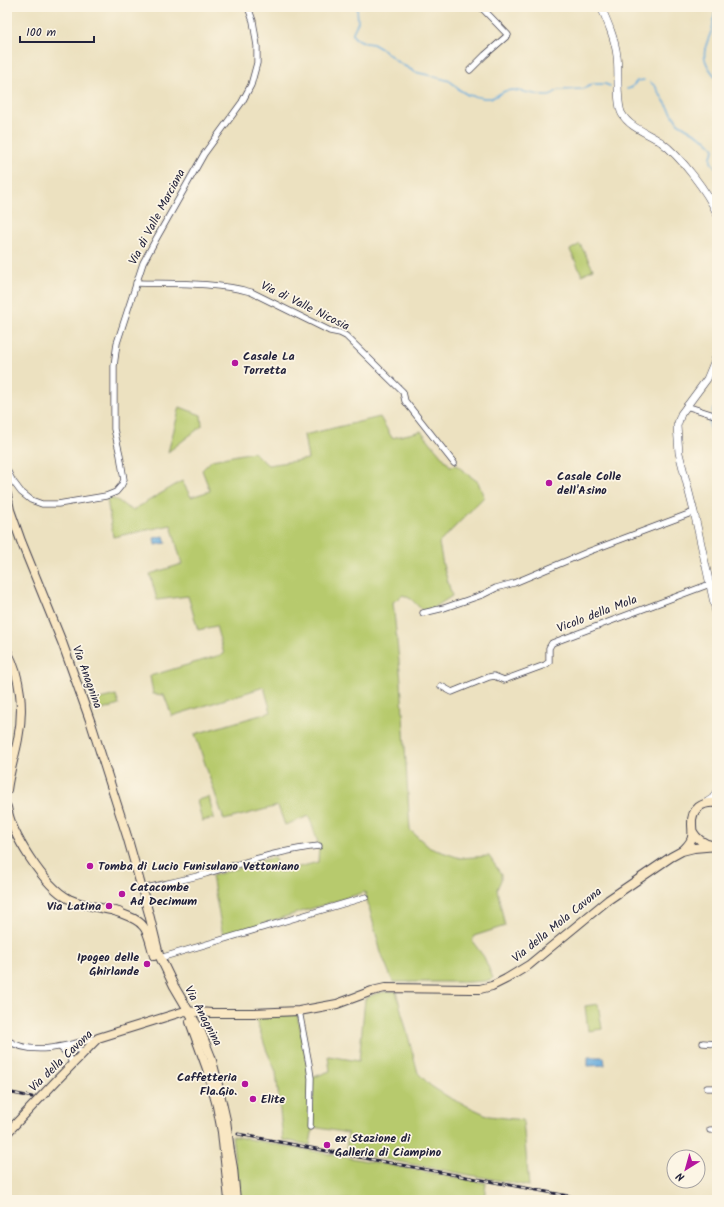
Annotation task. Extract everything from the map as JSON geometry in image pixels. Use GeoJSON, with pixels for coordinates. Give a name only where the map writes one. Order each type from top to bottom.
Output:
{"type":"FeatureCollection","features":[{"type":"Feature","properties":{"kind":"main road","name":"Via Anagnina"},"geometry":{"type":"LineString","coordinates":[[7,495],[21,542],[62,642],[88,714],[137,870],[160,958],[187,1011]]}},
{"type":"Feature","properties":{"kind":"main road"},"geometry":{"type":"LineString","coordinates":[[7,651],[16,677],[21,713],[18,739],[7,790]]}},
{"type":"Feature","properties":{"kind":"main road"},"geometry":{"type":"LineString","coordinates":[[682,851],[691,841],[693,832],[693,814],[695,809],[707,802],[717,803]]}},
{"type":"Feature","properties":{"kind":"main road","name":"Via Anagnina"},"geometry":{"type":"LineString","coordinates":[[7,807],[10,821],[18,837],[37,867],[54,889],[73,901],[143,918],[145,915],[137,870]]}},
{"type":"Feature","properties":{"kind":"main road"},"geometry":{"type":"LineString","coordinates":[[693,832],[705,844],[715,846]]}},
{"type":"Feature","properties":{"kind":"main road","name":"Via della Mola Cavona"},"geometry":{"type":"LineString","coordinates":[[187,1011],[254,1013],[299,1011],[337,1004],[372,991],[385,988],[471,990],[492,986],[529,965],[608,900],[671,857],[682,851],[694,848],[715,846]]}},
{"type":"Feature","properties":{"kind":"main road","name":"Via Anagnina"},"geometry":{"type":"LineString","coordinates":[[115,911],[136,920],[145,928],[160,969],[202,1035],[208,1050],[217,1094],[229,1200]]}},
{"type":"Feature","properties":{"kind":"main road","name":"Via della Cavona"},"geometry":{"type":"LineString","coordinates":[[7,1133],[83,1051],[98,1038],[187,1011]]}},
{"type":"Feature","properties":{"kind":"main road","name":"Via Anagnina"},"geometry":{"type":"LineString","coordinates":[[217,1094],[226,1120],[236,1200]]}},
{"type":"Feature","properties":{"kind":"street","name":"Via di Valle Marciana"},"geometry":{"type":"LineString","coordinates":[[7,470],[12,480],[23,494],[35,502],[42,504],[58,504],[106,496],[116,492],[121,486],[124,480],[114,429],[114,366],[117,343],[143,263],[204,154],[242,102],[251,85],[258,62],[253,21],[248,7]]}},
{"type":"Feature","properties":{"kind":"street"},"geometry":{"type":"LineString","coordinates":[[470,70],[508,35],[481,7]]}},
{"type":"Feature","properties":{"kind":"street"},"geometry":{"type":"LineString","coordinates":[[601,7],[616,48],[618,60],[619,105],[622,114],[634,126],[660,142],[674,154],[707,195],[717,214]]}},
{"type":"Feature","properties":{"kind":"street","name":"Via di Valle Nicosia"},"geometry":{"type":"LineString","coordinates":[[136,283],[241,289],[251,292],[330,331],[346,336],[403,392],[405,401],[454,463]]}},
{"type":"Feature","properties":{"kind":"street"},"geometry":{"type":"LineString","coordinates":[[717,355],[707,379],[680,416],[677,430],[679,453],[687,481],[717,617]]}},
{"type":"Feature","properties":{"kind":"street"},"geometry":{"type":"LineString","coordinates":[[686,406],[717,416]]}},
{"type":"Feature","properties":{"kind":"street"},"geometry":{"type":"LineString","coordinates":[[423,613],[444,608],[482,595],[496,588],[514,583],[590,551],[694,512]]}},
{"type":"Feature","properties":{"kind":"street","name":"Vicolo della Mola"},"geometry":{"type":"LineString","coordinates":[[441,686],[452,692],[489,677],[494,676],[504,680],[545,665],[549,662],[548,648],[552,643],[710,584]]}},
{"type":"Feature","properties":{"kind":"street"},"geometry":{"type":"LineString","coordinates":[[707,802],[713,798],[717,791]]}},
{"type":"Feature","properties":{"kind":"street"},"geometry":{"type":"LineString","coordinates":[[142,890],[273,854],[319,846]]}},
{"type":"Feature","properties":{"kind":"street"},"geometry":{"type":"LineString","coordinates":[[160,958],[366,897]]}},
{"type":"Feature","properties":{"kind":"street"},"geometry":{"type":"LineString","coordinates":[[299,1011],[311,1078],[310,1127]]}},
{"type":"Feature","properties":{"kind":"street"},"geometry":{"type":"LineString","coordinates":[[7,1040],[17,1045],[43,1049],[98,1038]]}},
{"type":"Feature","properties":{"kind":"street"},"geometry":{"type":"LineString","coordinates":[[59,1046],[83,1051],[82,1042]]}},
{"type":"Feature","properties":{"kind":"street"},"geometry":{"type":"LineString","coordinates":[[703,1043],[717,1044]]}},
{"type":"Feature","properties":{"kind":"street"},"geometry":{"type":"LineString","coordinates":[[59,1046],[69,1055],[72,1064]]}},
{"type":"Feature","properties":{"kind":"street"},"geometry":{"type":"LineString","coordinates":[[707,1088],[717,1088]]}},
{"type":"Feature","properties":{"kind":"street"},"geometry":{"type":"LineString","coordinates":[[710,1130],[717,1130]]}},
{"type":"Feature","properties":{"kind":"green space"},"geometry":{"type":"Polygon","coordinates":[[[580,244],[593,269],[582,275],[570,250],[580,244]]]}},
{"type":"Feature","properties":{"kind":"green space"},"geometry":{"type":"Polygon","coordinates":[[[180,407],[201,415],[202,426],[168,452],[180,407]]]}},
{"type":"Feature","properties":{"kind":"green space"},"geometry":{"type":"Polygon","coordinates":[[[380,417],[392,438],[421,431],[450,466],[456,465],[478,482],[484,497],[439,543],[443,565],[452,596],[432,609],[423,611],[411,599],[403,595],[393,602],[401,681],[410,830],[430,848],[460,858],[489,856],[501,874],[501,880],[497,889],[505,926],[474,936],[472,941],[484,957],[493,978],[486,981],[393,982],[381,953],[365,892],[223,936],[212,876],[274,857],[280,872],[318,862],[319,846],[309,816],[285,825],[278,806],[224,820],[195,734],[271,712],[264,687],[172,716],[164,695],[153,694],[150,676],[224,654],[216,626],[198,630],[188,596],[157,600],[150,574],[182,564],[171,525],[113,537],[107,499],[115,499],[129,509],[133,510],[182,481],[191,497],[210,491],[202,470],[212,460],[253,452],[268,465],[308,459],[304,435],[380,417]]]}},
{"type":"Feature","properties":{"kind":"green space"},"geometry":{"type":"Polygon","coordinates":[[[116,695],[119,705],[95,712],[92,701],[116,695]]]}},
{"type":"Feature","properties":{"kind":"green space"},"geometry":{"type":"Polygon","coordinates":[[[209,797],[214,818],[202,821],[197,800],[209,797]]]}},
{"type":"Feature","properties":{"kind":"green space"},"geometry":{"type":"Polygon","coordinates":[[[396,991],[418,1073],[431,1086],[450,1098],[489,1116],[523,1120],[529,1186],[346,1152],[348,1133],[313,1127],[310,1145],[283,1140],[276,1072],[266,1049],[255,1016],[297,1014],[307,1061],[309,1079],[330,1071],[328,1056],[359,1061],[365,999],[380,993],[396,991]]]}},
{"type":"Feature","properties":{"kind":"green space"},"geometry":{"type":"Polygon","coordinates":[[[598,1004],[602,1029],[588,1031],[585,1006],[598,1004]]]}},
{"type":"Feature","properties":{"kind":"green space"},"geometry":{"type":"Polygon","coordinates":[[[232,1136],[486,1183],[484,1200],[239,1200],[232,1136]]]}},
{"type":"Feature","properties":{"kind":"water"},"geometry":{"type":"Polygon","coordinates":[[[164,536],[166,543],[155,545],[154,538],[164,536]]]}},
{"type":"Feature","properties":{"kind":"water"},"geometry":{"type":"Polygon","coordinates":[[[588,1057],[604,1057],[605,1065],[588,1066],[588,1057]]]}},
{"type":"Feature","properties":{"kind":"waterway"},"geometry":{"type":"LineString","coordinates":[[357,7],[358,22],[353,32],[355,38],[366,43],[373,44],[385,51],[396,61],[415,72],[450,81],[458,89],[468,95],[492,98],[505,91],[513,90],[550,96],[558,90],[583,89],[593,84],[605,84],[610,86]]}},
{"type":"Feature","properties":{"kind":"waterway"},"geometry":{"type":"LineString","coordinates":[[717,8],[704,54],[708,66],[717,79]]}},
{"type":"Feature","properties":{"kind":"waterway"},"geometry":{"type":"LineString","coordinates":[[627,89],[631,88],[637,81],[644,80]]}},
{"type":"Feature","properties":{"kind":"waterway"},"geometry":{"type":"LineString","coordinates":[[650,82],[655,86],[678,123],[706,140],[713,147],[714,151],[711,156],[711,162],[717,169]]}},
{"type":"Feature","properties":{"kind":"waterway"},"geometry":{"type":"LineString","coordinates":[[712,412],[717,406]]}},
{"type":"Feature","properties":{"kind":"waterway"},"geometry":{"type":"LineString","coordinates":[[710,416],[710,432],[717,446]]}},
{"type":"Feature","properties":{"kind":"railway"},"geometry":{"type":"LineString","coordinates":[[7,1092],[32,1097]]}},
{"type":"Feature","properties":{"kind":"railway"},"geometry":{"type":"LineString","coordinates":[[238,1134],[590,1200]]}},
{"type":"Feature","properties":{"kind":"place","name":"Casale La Torretta"},"geometry":{"type":"Point","coordinates":[235,363]}},
{"type":"Feature","properties":{"kind":"place","name":"Casale Colle dell'Asino"},"geometry":{"type":"Point","coordinates":[549,483]}},
{"type":"Feature","properties":{"kind":"place","name":"Tomba di Lucio Funisulano Vettoniano"},"geometry":{"type":"Point","coordinates":[90,866]}},
{"type":"Feature","properties":{"kind":"place","name":"Catacombe Ad Decimum"},"geometry":{"type":"Point","coordinates":[122,894]}},
{"type":"Feature","properties":{"kind":"place","name":"Via Latina"},"geometry":{"type":"Point","coordinates":[109,906]}},
{"type":"Feature","properties":{"kind":"place","name":"Ipogeo delle Ghirlande"},"geometry":{"type":"Point","coordinates":[147,964]}},
{"type":"Feature","properties":{"kind":"place","name":"Caffetteria Fla.Gio."},"geometry":{"type":"Point","coordinates":[245,1084]}},
{"type":"Feature","properties":{"kind":"place","name":"Elite"},"geometry":{"type":"Point","coordinates":[253,1099]}},
{"type":"Feature","properties":{"kind":"place","name":"ex Stazione di Galleria di Ciampino"},"geometry":{"type":"Point","coordinates":[327,1145]}}]}
